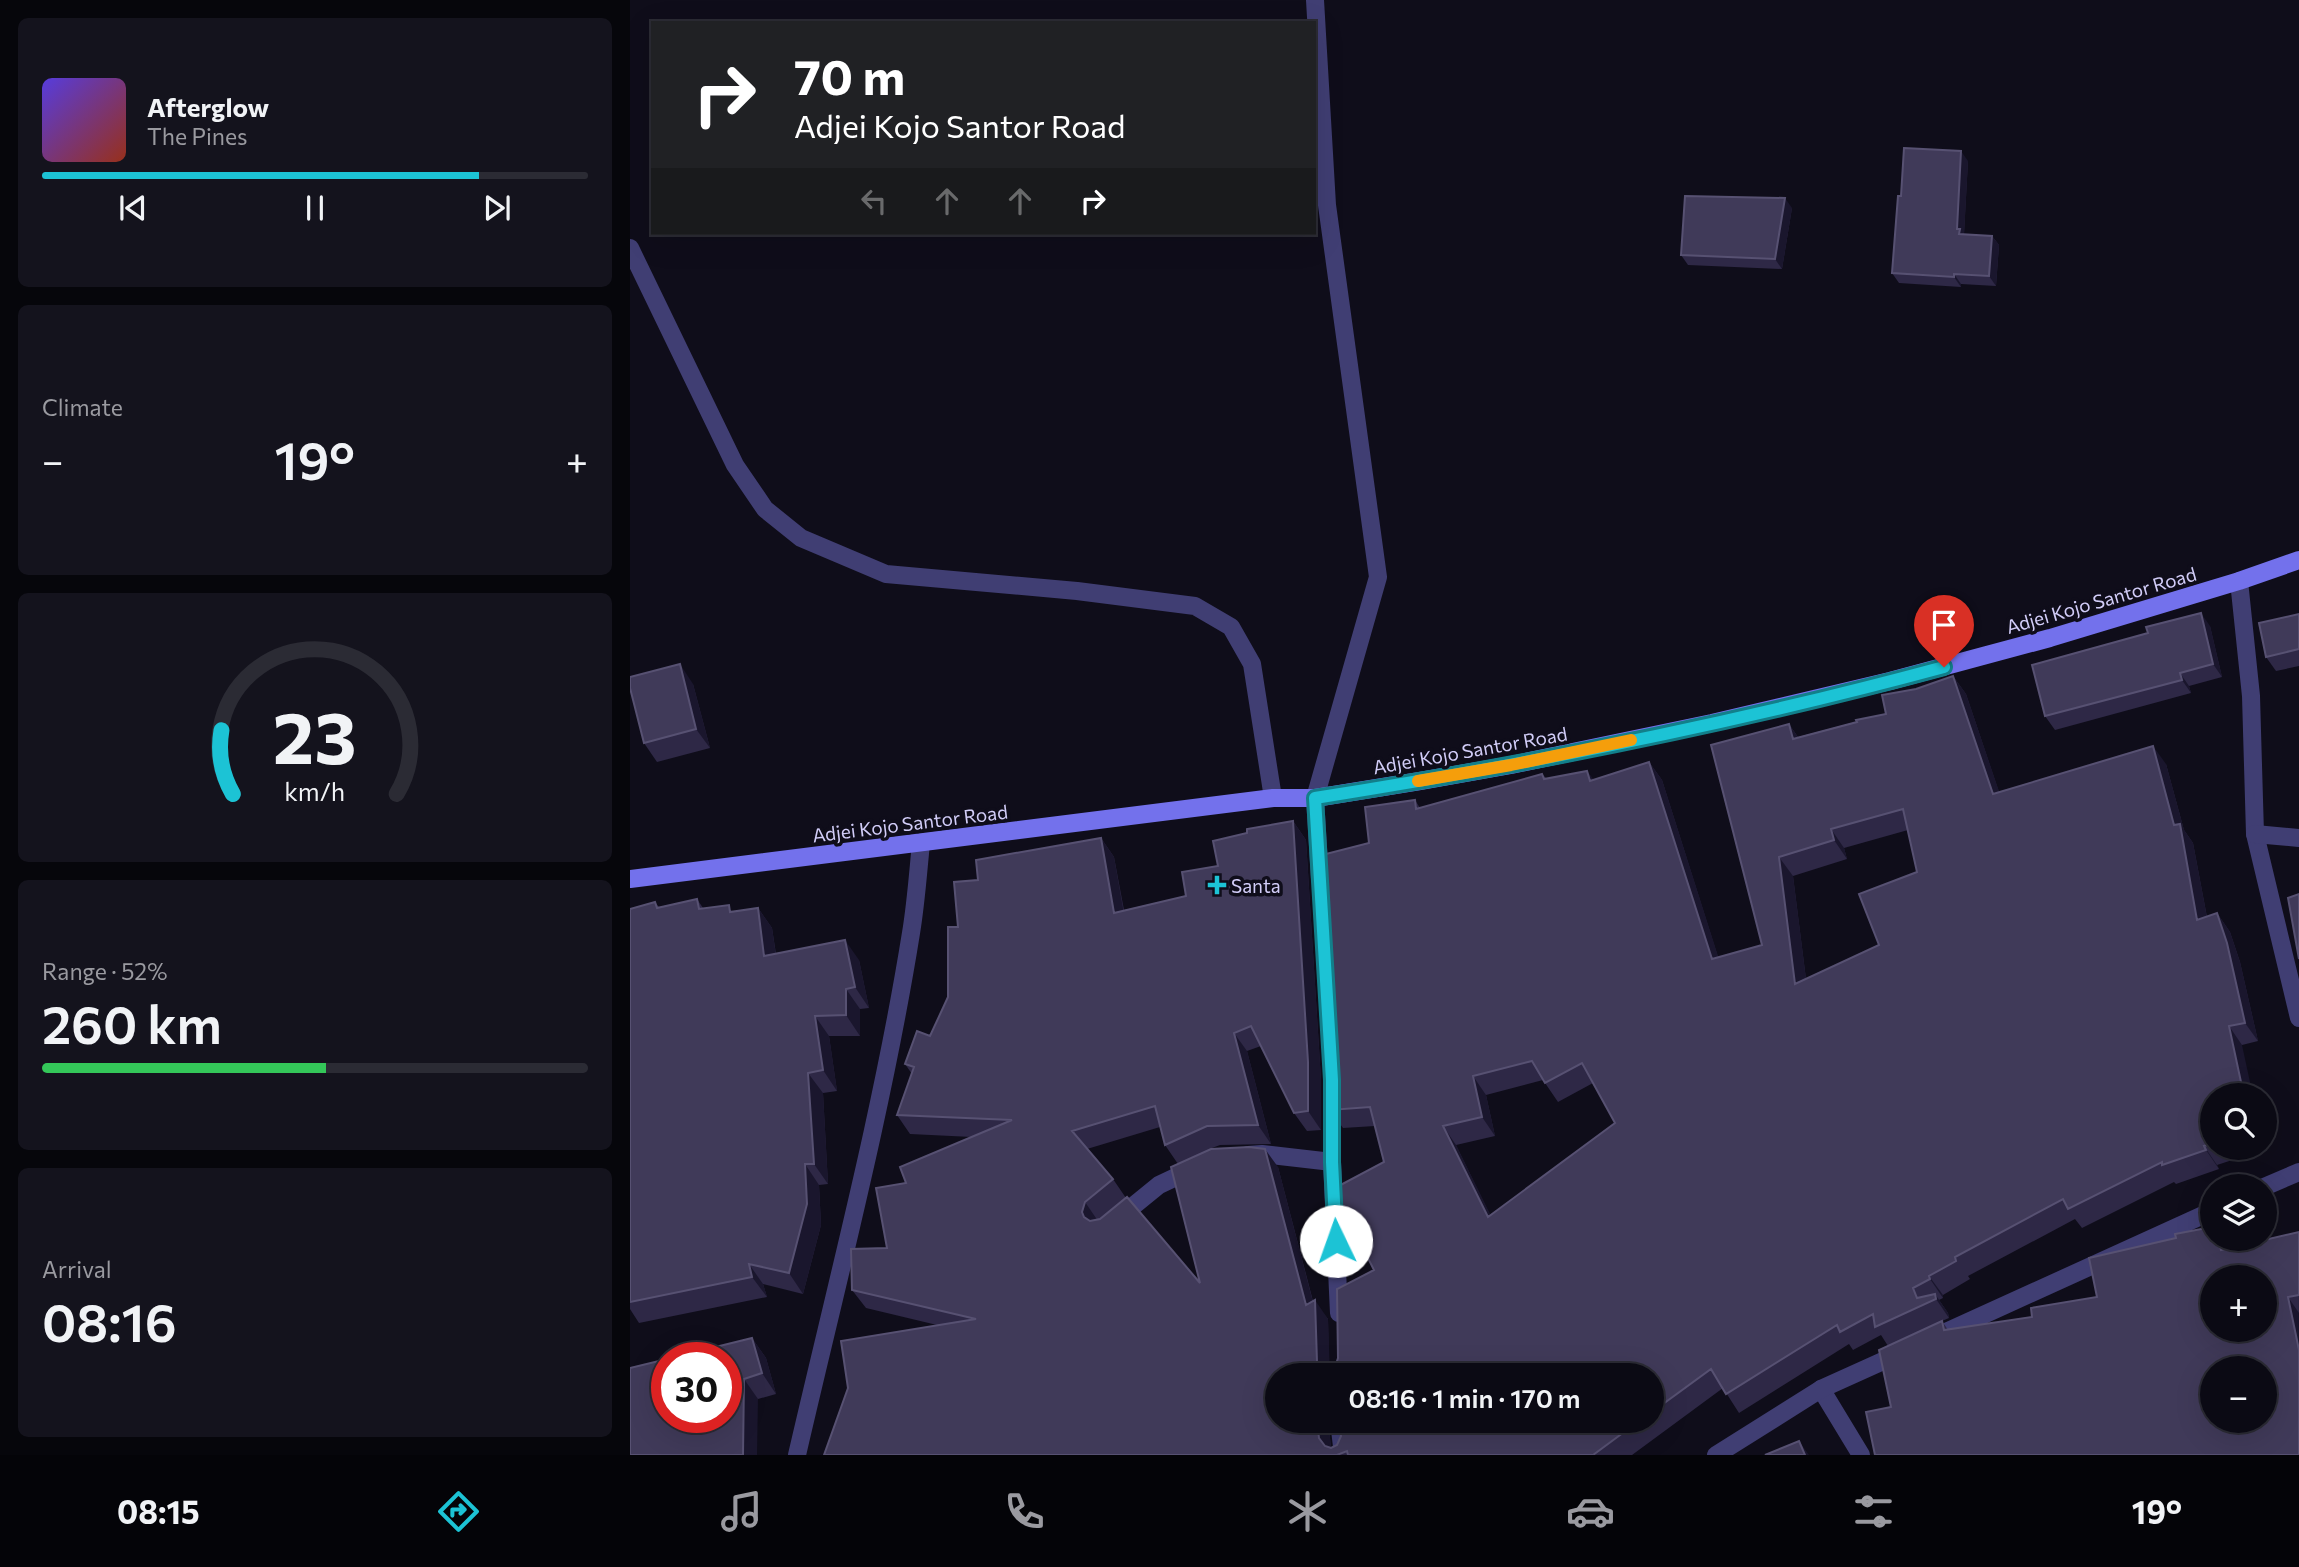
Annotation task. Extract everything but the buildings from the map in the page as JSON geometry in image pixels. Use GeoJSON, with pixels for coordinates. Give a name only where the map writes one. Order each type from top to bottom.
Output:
{"type":"FeatureCollection","features":[{"type":"Feature","properties":{"kind":"street"},"geometry":{"type":"LineString","coordinates":[[1315,0],[1327,205],[1378,577],[1315,798],[1321,892]]}},
{"type":"Feature","properties":{"kind":"street"},"geometry":{"type":"LineString","coordinates":[[630,248],[735,465],[765,509],[801,538],[886,574],[1077,591],[1195,606],[1231,627],[1252,664],[1273,798]]}},
{"type":"Feature","properties":{"kind":"street","name":"Adjei Kojo Santor Road"},"geometry":{"type":"LineString","coordinates":[[630,879],[1273,798],[1315,798],[1511,765],[1890,681],[2050,638],[2239,581],[2299,560]]}},
{"type":"Feature","properties":{"kind":"street"},"geometry":{"type":"LineString","coordinates":[[2239,581],[2251,696],[2255,834],[2299,1018]]}},
{"type":"Feature","properties":{"kind":"street"},"geometry":{"type":"LineString","coordinates":[[2255,834],[2299,838]]}},
{"type":"Feature","properties":{"kind":"street"},"geometry":{"type":"LineString","coordinates":[[797,1455],[886,1068],[912,930],[921,843]]}},
{"type":"Feature","properties":{"kind":"street"},"geometry":{"type":"LineString","coordinates":[[1331,1067],[1332,1162],[1340,1334]]}},
{"type":"Feature","properties":{"kind":"street"},"geometry":{"type":"LineString","coordinates":[[1235,1155],[1262,1154],[1332,1162]]}},
{"type":"Feature","properties":{"kind":"street"},"geometry":{"type":"LineString","coordinates":[[1105,1229],[1159,1185],[1209,1162]]}},
{"type":"Feature","properties":{"kind":"street"},"geometry":{"type":"LineString","coordinates":[[2277,1181],[2299,1171]]}},
{"type":"Feature","properties":{"kind":"street"},"geometry":{"type":"LineString","coordinates":[[1716,1455],[1821,1389],[2200,1216]]}},
{"type":"Feature","properties":{"kind":"street"},"geometry":{"type":"LineString","coordinates":[[1821,1389],[1861,1455]]}},
{"type":"Feature","properties":{"kind":"street"},"geometry":{"type":"LineString","coordinates":[[1340,1433],[1343,1455]]}},
{"type":"Feature","properties":{"kind":"slow traffic"},"geometry":{"type":"LineString","coordinates":[[1418,781],[1631,740]]}},
{"type":"Feature","properties":{"kind":"place","name":"Santa"},"geometry":{"type":"Point","coordinates":[1217,885]}},
{"type":"Feature","properties":{"kind":"route"},"geometry":{"type":"LineString","coordinates":[[1336,1241],[1332,1080],[1315,798],[1600,747],[1944,667]]}}]}
